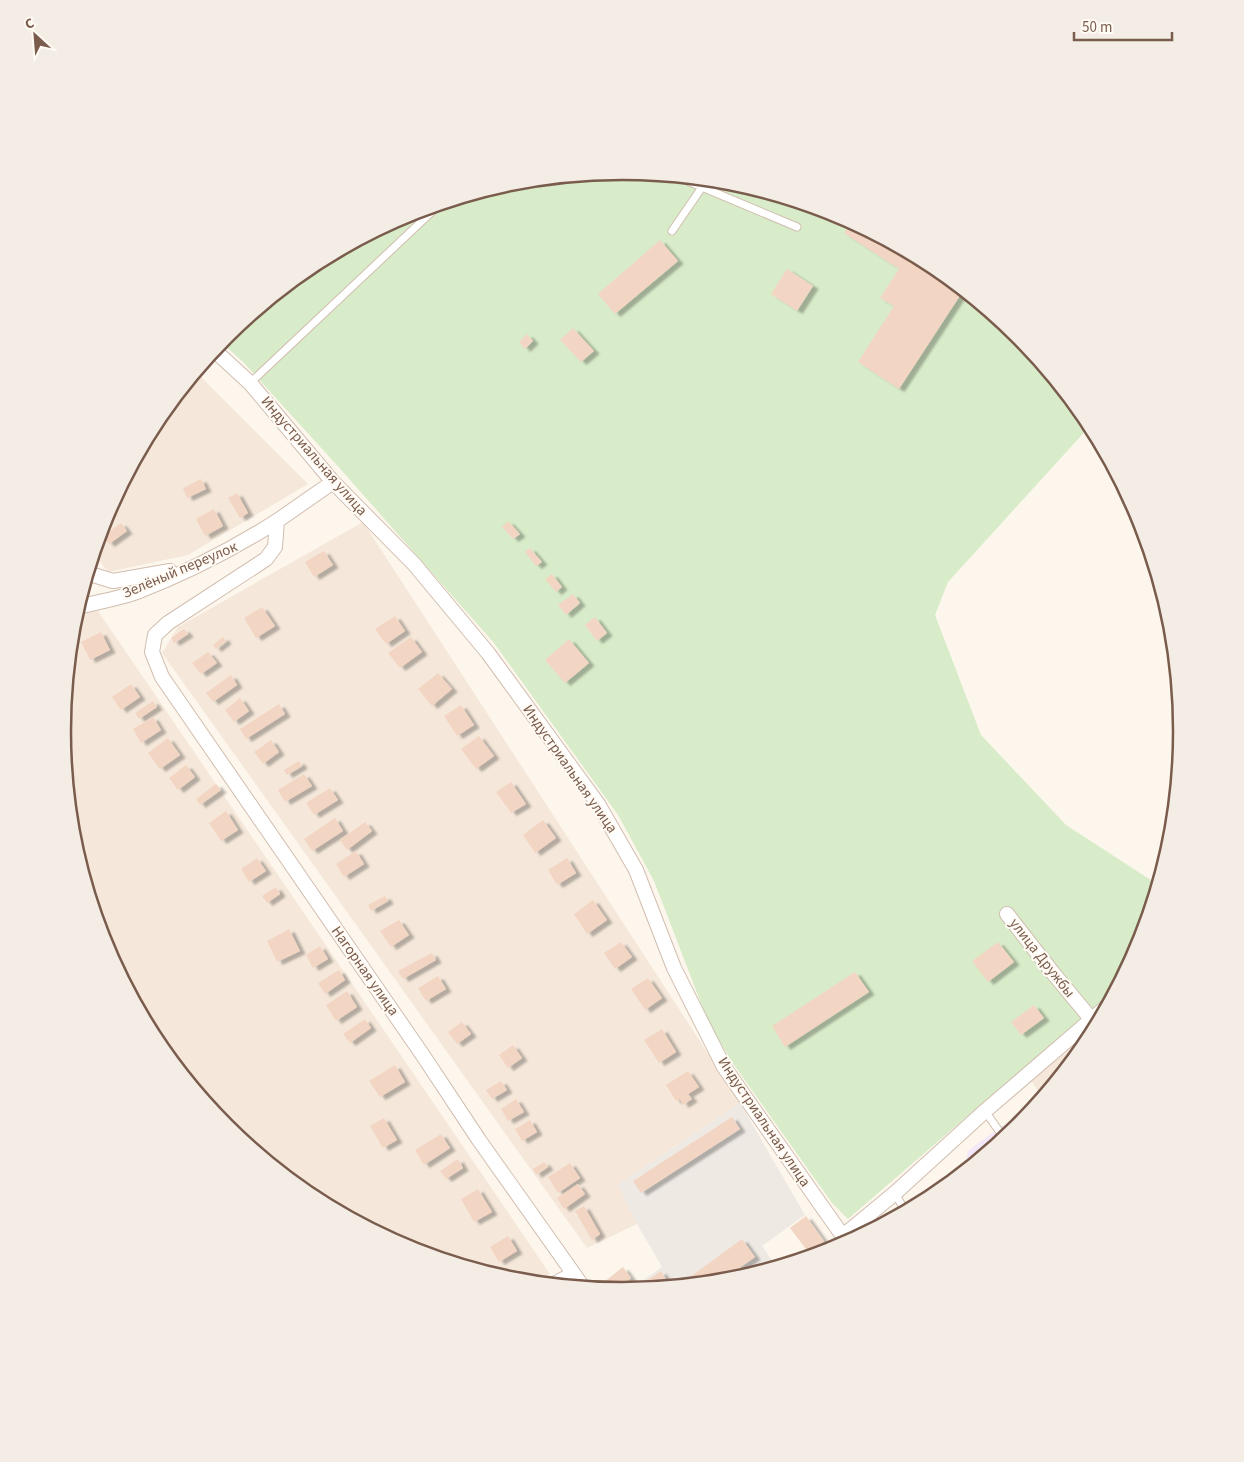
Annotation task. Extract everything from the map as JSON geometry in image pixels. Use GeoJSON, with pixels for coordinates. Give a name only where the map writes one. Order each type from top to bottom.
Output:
{"type":"FeatureCollection","features":[{"type":"Feature","properties":{"kind":"street","name":"Индустриальная улица"},"geometry":{"type":"LineString","coordinates":[[220,356],[250,383],[333,482],[414,564],[494,661],[598,804],[636,870],[674,968],[724,1067],[843,1236]]}},
{"type":"Feature","properties":{"kind":"street","name":"Зелёный переулок"},"geometry":{"type":"LineString","coordinates":[[86,605],[135,592],[197,566],[241,544],[333,482]]}},
{"type":"Feature","properties":{"kind":"street","name":"Зелёный переулок"},"geometry":{"type":"LineString","coordinates":[[152,652],[155,635],[168,623],[266,559],[275,547],[277,521]]}},
{"type":"Feature","properties":{"kind":"street"},"geometry":{"type":"LineString","coordinates":[[94,574],[113,581],[197,566]]}},
{"type":"Feature","properties":{"kind":"street","name":"Нагорная улица"},"geometry":{"type":"LineString","coordinates":[[152,652],[162,677],[578,1280]]}},
{"type":"Feature","properties":{"kind":"street","name":"улица Дружбы"},"geometry":{"type":"LineString","coordinates":[[1007,914],[1053,974],[1092,1018]]}},
{"type":"Feature","properties":{"kind":"street"},"geometry":{"type":"LineString","coordinates":[[855,1230],[985,1111],[1085,1030]]}},
{"type":"Feature","properties":{"kind":"street"},"geometry":{"type":"LineString","coordinates":[[564,1279],[573,1274]]}},
{"type":"Feature","properties":{"kind":"lane"},"geometry":{"type":"LineString","coordinates":[[672,232],[702,187],[797,228]]}},
{"type":"Feature","properties":{"kind":"lane"},"geometry":{"type":"LineString","coordinates":[[250,383],[428,216]]}},
{"type":"Feature","properties":{"kind":"lane"},"geometry":{"type":"LineString","coordinates":[[985,1111],[999,1131]]}},
{"type":"Feature","properties":{"kind":"lane"},"geometry":{"type":"LineString","coordinates":[[895,1193],[902,1205]]}},
{"type":"Feature","properties":{"kind":"shaded area"},"geometry":{"type":"Polygon","coordinates":[[[201,377],[308,484],[188,555],[108,572],[98,560],[128,487],[164,425],[201,377]]]}},
{"type":"Feature","properties":{"kind":"shaded area"},"geometry":{"type":"Polygon","coordinates":[[[363,522],[740,1103],[618,1185],[637,1224],[587,1248],[162,653],[178,627],[363,522]]]}},
{"type":"Feature","properties":{"kind":"shaded area"},"geometry":{"type":"Polygon","coordinates":[[[88,596],[550,1274],[546,1276],[515,1271],[445,1253],[378,1225],[316,1189],[259,1145],[233,1120],[208,1094],[164,1037],[128,975],[113,942],[100,908],[82,838],[72,767],[71,731],[76,659],[88,596]]]}},
{"type":"Feature","properties":{"kind":"shaded area"},"geometry":{"type":"Polygon","coordinates":[[[1071,1050],[1038,1091],[1030,1079],[1071,1050]]]}},
{"type":"Feature","properties":{"kind":"shaded area"},"geometry":{"type":"Polygon","coordinates":[[[740,1103],[805,1215],[762,1246],[772,1261],[694,1277],[641,1281],[662,1267],[637,1224],[618,1185],[740,1103]]]}},
{"type":"Feature","properties":{"kind":"shaded area"},"geometry":{"type":"Polygon","coordinates":[[[1003,1125],[1004,1127],[967,1160],[968,1151],[1003,1125]]]}},
{"type":"Feature","properties":{"kind":"green space"},"geometry":{"type":"Polygon","coordinates":[[[586,181],[658,181],[694,185],[765,199],[799,209],[866,237],[928,273],[957,294],[985,317],[1036,368],[1059,396],[1084,432],[948,582],[935,615],[981,735],[1066,825],[1152,881],[1131,942],[1102,1000],[848,1219],[832,1203],[734,1065],[709,1024],[654,881],[618,815],[494,643],[242,361],[227,348],[259,317],[316,273],[378,237],[445,209],[479,199],[550,185],[586,181]]]}},
{"type":"Feature","properties":{"kind":"building"},"geometry":{"type":"Polygon","coordinates":[[[847,228],[866,237],[928,273],[960,296],[899,389],[858,362],[894,306],[880,298],[899,269],[844,233],[847,228]]]}},
{"type":"Feature","properties":{"kind":"building"},"geometry":{"type":"Polygon","coordinates":[[[660,240],[678,261],[615,314],[598,294],[660,240]]]}},
{"type":"Feature","properties":{"kind":"building"},"geometry":{"type":"Polygon","coordinates":[[[787,269],[813,286],[797,311],[771,294],[787,269]]]}},
{"type":"Feature","properties":{"kind":"building"},"geometry":{"type":"Polygon","coordinates":[[[573,328],[594,351],[581,362],[560,340],[573,328]]]}},
{"type":"Feature","properties":{"kind":"building"},"geometry":{"type":"Polygon","coordinates":[[[527,334],[533,341],[525,349],[519,342],[527,334]]]}},
{"type":"Feature","properties":{"kind":"building"},"geometry":{"type":"Polygon","coordinates":[[[201,479],[206,489],[187,498],[183,488],[201,479]]]}},
{"type":"Feature","properties":{"kind":"building"},"geometry":{"type":"Polygon","coordinates":[[[237,493],[248,513],[240,518],[228,498],[237,493]]]}},
{"type":"Feature","properties":{"kind":"building"},"geometry":{"type":"Polygon","coordinates":[[[214,509],[223,526],[205,536],[196,519],[214,509]]]}},
{"type":"Feature","properties":{"kind":"building"},"geometry":{"type":"Polygon","coordinates":[[[508,521],[520,534],[513,539],[502,527],[508,521]]]}},
{"type":"Feature","properties":{"kind":"building"},"geometry":{"type":"Polygon","coordinates":[[[121,523],[127,531],[109,544],[106,539],[108,532],[121,523]]]}},
{"type":"Feature","properties":{"kind":"building"},"geometry":{"type":"Polygon","coordinates":[[[530,548],[542,562],[536,566],[525,552],[530,548]]]}},
{"type":"Feature","properties":{"kind":"building"},"geometry":{"type":"Polygon","coordinates":[[[324,551],[333,565],[314,577],[305,562],[324,551]]]}},
{"type":"Feature","properties":{"kind":"building"},"geometry":{"type":"Polygon","coordinates":[[[552,574],[562,587],[556,592],[545,579],[552,574]]]}},
{"type":"Feature","properties":{"kind":"building"},"geometry":{"type":"Polygon","coordinates":[[[573,594],[580,603],[566,615],[558,605],[573,594]]]}},
{"type":"Feature","properties":{"kind":"building"},"geometry":{"type":"Polygon","coordinates":[[[262,607],[275,626],[256,638],[244,618],[262,607]]]}},
{"type":"Feature","properties":{"kind":"building"},"geometry":{"type":"Polygon","coordinates":[[[395,616],[405,631],[386,644],[375,629],[395,616]]]}},
{"type":"Feature","properties":{"kind":"building"},"geometry":{"type":"Polygon","coordinates":[[[595,617],[607,633],[597,641],[585,625],[595,617]]]}},
{"type":"Feature","properties":{"kind":"building"},"geometry":{"type":"Polygon","coordinates":[[[184,629],[188,634],[174,643],[171,638],[184,629]]]}},
{"type":"Feature","properties":{"kind":"building"},"geometry":{"type":"Polygon","coordinates":[[[101,632],[110,650],[90,660],[81,642],[101,632]]]}},
{"type":"Feature","properties":{"kind":"building"},"geometry":{"type":"Polygon","coordinates":[[[223,637],[226,641],[216,649],[213,645],[223,637]]]}},
{"type":"Feature","properties":{"kind":"building"},"geometry":{"type":"Polygon","coordinates":[[[411,637],[422,652],[400,668],[388,653],[411,637]]]}},
{"type":"Feature","properties":{"kind":"building"},"geometry":{"type":"Polygon","coordinates":[[[569,639],[589,663],[565,683],[545,660],[569,639]]]}},
{"type":"Feature","properties":{"kind":"building"},"geometry":{"type":"Polygon","coordinates":[[[208,652],[217,663],[201,674],[192,663],[208,652]]]}},
{"type":"Feature","properties":{"kind":"building"},"geometry":{"type":"Polygon","coordinates":[[[438,673],[452,689],[432,706],[418,689],[438,673]]]}},
{"type":"Feature","properties":{"kind":"building"},"geometry":{"type":"Polygon","coordinates":[[[231,675],[237,685],[213,702],[206,693],[231,675]]]}},
{"type":"Feature","properties":{"kind":"building"},"geometry":{"type":"Polygon","coordinates":[[[131,684],[140,697],[121,710],[112,697],[131,684]]]}},
{"type":"Feature","properties":{"kind":"building"},"geometry":{"type":"Polygon","coordinates":[[[240,698],[249,711],[234,722],[225,710],[240,698]]]}},
{"type":"Feature","properties":{"kind":"building"},"geometry":{"type":"Polygon","coordinates":[[[153,701],[157,707],[139,719],[135,713],[153,701]]]}},
{"type":"Feature","properties":{"kind":"building"},"geometry":{"type":"Polygon","coordinates":[[[279,704],[285,714],[246,739],[240,729],[279,704]]]}},
{"type":"Feature","properties":{"kind":"building"},"geometry":{"type":"Polygon","coordinates":[[[461,705],[474,725],[457,736],[444,716],[461,705]]]}},
{"type":"Feature","properties":{"kind":"building"},"geometry":{"type":"Polygon","coordinates":[[[153,717],[161,730],[141,743],[133,729],[153,717]]]}},
{"type":"Feature","properties":{"kind":"building"},"geometry":{"type":"Polygon","coordinates":[[[479,736],[494,756],[476,769],[461,749],[479,736]]]}},
{"type":"Feature","properties":{"kind":"building"},"geometry":{"type":"Polygon","coordinates":[[[168,738],[180,755],[160,769],[148,753],[168,738]]]}},
{"type":"Feature","properties":{"kind":"building"},"geometry":{"type":"Polygon","coordinates":[[[271,740],[279,752],[263,764],[254,752],[271,740]]]}},
{"type":"Feature","properties":{"kind":"building"},"geometry":{"type":"Polygon","coordinates":[[[299,761],[302,766],[287,775],[284,770],[299,761]]]}},
{"type":"Feature","properties":{"kind":"building"},"geometry":{"type":"Polygon","coordinates":[[[186,765],[195,777],[178,790],[169,778],[186,765]]]}},
{"type":"Feature","properties":{"kind":"building"},"geometry":{"type":"Polygon","coordinates":[[[304,774],[312,786],[285,802],[278,790],[304,774]]]}},
{"type":"Feature","properties":{"kind":"building"},"geometry":{"type":"Polygon","coordinates":[[[511,782],[526,804],[511,813],[496,792],[511,782]]]}},
{"type":"Feature","properties":{"kind":"building"},"geometry":{"type":"Polygon","coordinates":[[[216,784],[221,790],[200,805],[196,799],[216,784]]]}},
{"type":"Feature","properties":{"kind":"building"},"geometry":{"type":"Polygon","coordinates":[[[330,788],[338,800],[314,815],[306,803],[330,788]]]}},
{"type":"Feature","properties":{"kind":"building"},"geometry":{"type":"Polygon","coordinates":[[[226,811],[238,830],[221,841],[209,823],[226,811]]]}},
{"type":"Feature","properties":{"kind":"building"},"geometry":{"type":"Polygon","coordinates":[[[335,818],[343,831],[312,851],[304,839],[335,818]]]}},
{"type":"Feature","properties":{"kind":"building"},"geometry":{"type":"Polygon","coordinates":[[[543,820],[556,838],[535,853],[523,835],[543,820]]]}},
{"type":"Feature","properties":{"kind":"building"},"geometry":{"type":"Polygon","coordinates":[[[365,822],[372,831],[347,850],[340,840],[365,822]]]}},
{"type":"Feature","properties":{"kind":"building"},"geometry":{"type":"Polygon","coordinates":[[[356,851],[364,864],[344,877],[336,864],[356,851]]]}},
{"type":"Feature","properties":{"kind":"building"},"geometry":{"type":"Polygon","coordinates":[[[257,858],[266,871],[249,882],[241,869],[257,858]]]}},
{"type":"Feature","properties":{"kind":"building"},"geometry":{"type":"Polygon","coordinates":[[[567,858],[576,873],[557,885],[548,870],[567,858]]]}},
{"type":"Feature","properties":{"kind":"building"},"geometry":{"type":"Polygon","coordinates":[[[276,887],[280,894],[267,903],[262,896],[276,887]]]}},
{"type":"Feature","properties":{"kind":"building"},"geometry":{"type":"Polygon","coordinates":[[[385,896],[388,901],[371,911],[368,905],[385,896]]]}},
{"type":"Feature","properties":{"kind":"building"},"geometry":{"type":"Polygon","coordinates":[[[593,900],[607,920],[587,934],[574,914],[593,900]]]}},
{"type":"Feature","properties":{"kind":"building"},"geometry":{"type":"Polygon","coordinates":[[[399,920],[409,935],[391,947],[380,931],[399,920]]]}},
{"type":"Feature","properties":{"kind":"building"},"geometry":{"type":"Polygon","coordinates":[[[289,929],[300,951],[277,962],[267,941],[289,929]]]}},
{"type":"Feature","properties":{"kind":"building"},"geometry":{"type":"Polygon","coordinates":[[[621,942],[632,957],[615,969],[604,953],[621,942]]]}},
{"type":"Feature","properties":{"kind":"building"},"geometry":{"type":"Polygon","coordinates":[[[998,942],[1014,962],[988,982],[972,961],[998,942]]]}},
{"type":"Feature","properties":{"kind":"building"},"geometry":{"type":"Polygon","coordinates":[[[320,946],[328,959],[313,968],[306,955],[320,946]]]}},
{"type":"Feature","properties":{"kind":"building"},"geometry":{"type":"Polygon","coordinates":[[[432,953],[436,960],[403,979],[398,971],[432,953]]]}},
{"type":"Feature","properties":{"kind":"building"},"geometry":{"type":"Polygon","coordinates":[[[339,970],[345,980],[325,994],[318,983],[339,970]]]}},
{"type":"Feature","properties":{"kind":"building"},"geometry":{"type":"Polygon","coordinates":[[[855,972],[869,992],[785,1047],[772,1026],[855,972]]]}},
{"type":"Feature","properties":{"kind":"building"},"geometry":{"type":"Polygon","coordinates":[[[438,976],[446,989],[426,1001],[418,988],[438,976]]]}},
{"type":"Feature","properties":{"kind":"building"},"geometry":{"type":"Polygon","coordinates":[[[648,978],[662,998],[645,1010],[631,989],[648,978]]]}},
{"type":"Feature","properties":{"kind":"building"},"geometry":{"type":"Polygon","coordinates":[[[347,991],[357,1007],[336,1021],[326,1005],[347,991]]]}},
{"type":"Feature","properties":{"kind":"building"},"geometry":{"type":"Polygon","coordinates":[[[1034,1005],[1044,1018],[1021,1035],[1011,1022],[1034,1005]]]}},
{"type":"Feature","properties":{"kind":"building"},"geometry":{"type":"Polygon","coordinates":[[[365,1019],[371,1028],[350,1043],[343,1034],[365,1019]]]}},
{"type":"Feature","properties":{"kind":"building"},"geometry":{"type":"Polygon","coordinates":[[[462,1022],[471,1034],[457,1044],[448,1032],[462,1022]]]}},
{"type":"Feature","properties":{"kind":"building"},"geometry":{"type":"Polygon","coordinates":[[[662,1029],[676,1052],[659,1063],[644,1040],[662,1029]]]}},
{"type":"Feature","properties":{"kind":"building"},"geometry":{"type":"Polygon","coordinates":[[[513,1045],[522,1058],[508,1068],[499,1055],[513,1045]]]}},
{"type":"Feature","properties":{"kind":"building"},"geometry":{"type":"Polygon","coordinates":[[[395,1065],[405,1082],[380,1097],[369,1081],[395,1065]]]}},
{"type":"Feature","properties":{"kind":"building"},"geometry":{"type":"Polygon","coordinates":[[[688,1071],[699,1087],[688,1094],[692,1099],[683,1105],[680,1099],[676,1101],[666,1085],[688,1071]]]}},
{"type":"Feature","properties":{"kind":"building"},"geometry":{"type":"Polygon","coordinates":[[[501,1081],[507,1090],[492,1099],[486,1090],[501,1081]]]}},
{"type":"Feature","properties":{"kind":"building"},"geometry":{"type":"Polygon","coordinates":[[[516,1099],[524,1112],[508,1121],[501,1109],[516,1099]]]}},
{"type":"Feature","properties":{"kind":"building"},"geometry":{"type":"Polygon","coordinates":[[[732,1117],[740,1129],[641,1193],[633,1181],[732,1117]]]}},
{"type":"Feature","properties":{"kind":"building"},"geometry":{"type":"Polygon","coordinates":[[[384,1118],[397,1140],[383,1148],[370,1126],[384,1118]]]}},
{"type":"Feature","properties":{"kind":"building"},"geometry":{"type":"Polygon","coordinates":[[[530,1120],[537,1132],[522,1141],[515,1129],[530,1120]]]}},
{"type":"Feature","properties":{"kind":"building"},"geometry":{"type":"Polygon","coordinates":[[[441,1134],[450,1148],[424,1165],[415,1150],[441,1134]]]}},
{"type":"Feature","properties":{"kind":"building"},"geometry":{"type":"Polygon","coordinates":[[[458,1159],[463,1168],[446,1179],[440,1171],[458,1159]]]}},
{"type":"Feature","properties":{"kind":"building"},"geometry":{"type":"Polygon","coordinates":[[[544,1162],[548,1167],[536,1175],[533,1169],[544,1162]]]}},
{"type":"Feature","properties":{"kind":"building"},"geometry":{"type":"Polygon","coordinates":[[[570,1163],[580,1178],[558,1193],[548,1177],[570,1163]]]}},
{"type":"Feature","properties":{"kind":"building"},"geometry":{"type":"Polygon","coordinates":[[[578,1184],[585,1194],[564,1209],[557,1198],[578,1184]]]}},
{"type":"Feature","properties":{"kind":"building"},"geometry":{"type":"Polygon","coordinates":[[[478,1189],[492,1212],[474,1222],[461,1199],[478,1189]]]}},
{"type":"Feature","properties":{"kind":"building"},"geometry":{"type":"Polygon","coordinates":[[[584,1206],[600,1234],[592,1240],[575,1211],[584,1206]]]}},
{"type":"Feature","properties":{"kind":"building"},"geometry":{"type":"Polygon","coordinates":[[[806,1216],[824,1241],[807,1250],[790,1228],[806,1216]]]}},
{"type":"Feature","properties":{"kind":"building"},"geometry":{"type":"Polygon","coordinates":[[[508,1236],[517,1251],[499,1262],[490,1247],[508,1236]]]}},
{"type":"Feature","properties":{"kind":"building"},"geometry":{"type":"Polygon","coordinates":[[[742,1239],[755,1257],[738,1269],[689,1278],[742,1239]]]}},
{"type":"Feature","properties":{"kind":"building"},"geometry":{"type":"Polygon","coordinates":[[[623,1267],[631,1278],[626,1282],[605,1282],[623,1267]]]}},
{"type":"Feature","properties":{"kind":"building"},"geometry":{"type":"Polygon","coordinates":[[[661,1271],[666,1280],[658,1281],[645,1281],[661,1271]]]}}]}
